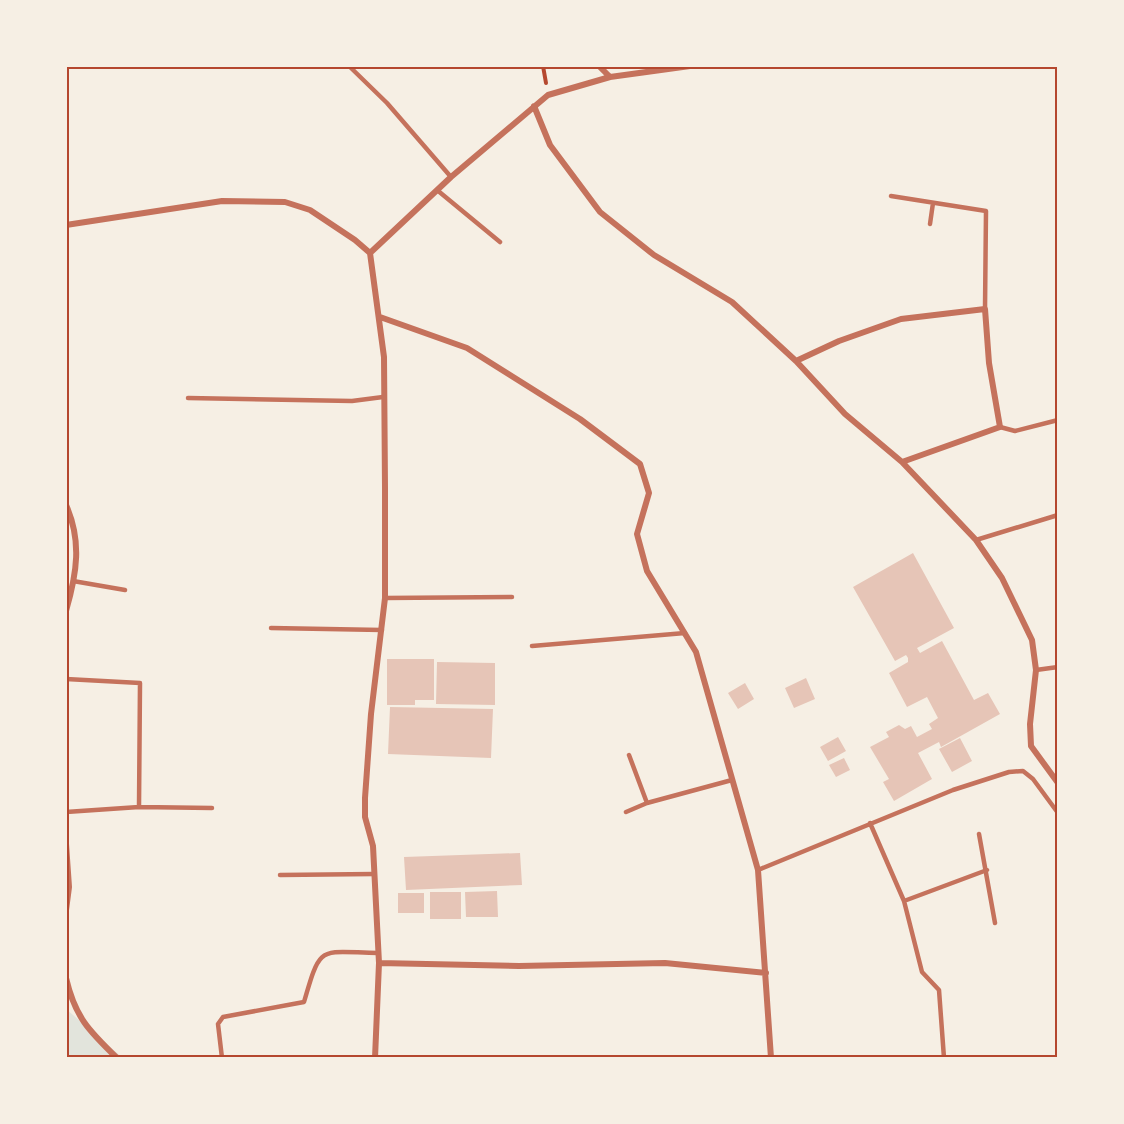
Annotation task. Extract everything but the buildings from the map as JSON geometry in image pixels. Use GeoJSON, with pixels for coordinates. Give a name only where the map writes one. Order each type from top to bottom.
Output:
{"type":"FeatureCollection","features":[{"type":"Feature","properties":{"kind":"street"},"geometry":{"type":"LineString","coordinates":[[599,66],[610,77]]}},
{"type":"Feature","properties":{"kind":"street"},"geometry":{"type":"LineString","coordinates":[[370,253],[451,177],[548,95],[610,77],[690,66]]}},
{"type":"Feature","properties":{"kind":"street"},"geometry":{"type":"LineString","coordinates":[[534,106],[550,145],[600,212],[654,255],[732,302],[796,361],[844,414],[902,462],[976,540],[1002,578],[1032,640],[1036,670],[1030,724],[1031,746],[1058,783]]}},
{"type":"Feature","properties":{"kind":"street"},"geometry":{"type":"LineString","coordinates":[[66,225],[222,201],[285,202],[310,210],[355,240],[370,253],[384,357],[385,598],[371,714],[365,798],[365,817],[373,846],[379,963],[375,1058]]}},
{"type":"Feature","properties":{"kind":"street"},"geometry":{"type":"LineString","coordinates":[[796,361],[839,342],[900,320],[985,309],[989,363],[1000,427],[902,462]]}},
{"type":"Feature","properties":{"kind":"street"},"geometry":{"type":"LineString","coordinates":[[380,317],[467,348],[580,419],[640,464],[649,493],[637,534],[647,571],[696,652],[758,870],[771,1058]]}},
{"type":"Feature","properties":{"kind":"street"},"geometry":{"type":"LineString","coordinates":[[66,504],[75,525],[78,561],[66,611]]}},
{"type":"Feature","properties":{"kind":"street"},"geometry":{"type":"LineString","coordinates":[[66,844],[69,886],[66,910]]}},
{"type":"Feature","properties":{"kind":"street"},"geometry":{"type":"LineString","coordinates":[[379,963],[519,966],[664,963],[766,973]]}},
{"type":"Feature","properties":{"kind":"street"},"geometry":{"type":"LineString","coordinates":[[66,978],[77,1014],[89,1032],[117,1058]]}},
{"type":"Feature","properties":{"kind":"lane"},"geometry":{"type":"LineString","coordinates":[[349,66],[387,103],[451,177]]}},
{"type":"Feature","properties":{"kind":"lane"},"geometry":{"type":"LineString","coordinates":[[437,190],[500,242]]}},
{"type":"Feature","properties":{"kind":"lane"},"geometry":{"type":"LineString","coordinates":[[891,196],[986,211],[985,309]]}},
{"type":"Feature","properties":{"kind":"lane"},"geometry":{"type":"LineString","coordinates":[[930,224],[933,203]]}},
{"type":"Feature","properties":{"kind":"lane"},"geometry":{"type":"LineString","coordinates":[[188,398],[352,401],[383,397]]}},
{"type":"Feature","properties":{"kind":"lane"},"geometry":{"type":"LineString","coordinates":[[1000,427],[1015,431],[1058,420]]}},
{"type":"Feature","properties":{"kind":"lane"},"geometry":{"type":"LineString","coordinates":[[976,540],[1058,515]]}},
{"type":"Feature","properties":{"kind":"lane"},"geometry":{"type":"LineString","coordinates":[[73,581],[125,590]]}},
{"type":"Feature","properties":{"kind":"lane"},"geometry":{"type":"LineString","coordinates":[[385,598],[512,597]]}},
{"type":"Feature","properties":{"kind":"lane"},"geometry":{"type":"LineString","coordinates":[[271,628],[382,630]]}},
{"type":"Feature","properties":{"kind":"lane"},"geometry":{"type":"LineString","coordinates":[[532,646],[685,633]]}},
{"type":"Feature","properties":{"kind":"lane"},"geometry":{"type":"LineString","coordinates":[[1036,670],[1058,667]]}},
{"type":"Feature","properties":{"kind":"lane"},"geometry":{"type":"LineString","coordinates":[[66,679],[140,683],[139,807]]}},
{"type":"Feature","properties":{"kind":"lane"},"geometry":{"type":"LineString","coordinates":[[629,755],[647,803]]}},
{"type":"Feature","properties":{"kind":"lane"},"geometry":{"type":"LineString","coordinates":[[758,870],[953,790],[1009,772],[1023,771],[1033,779],[1058,813]]}},
{"type":"Feature","properties":{"kind":"lane"},"geometry":{"type":"LineString","coordinates":[[626,812],[647,803],[732,780]]}},
{"type":"Feature","properties":{"kind":"lane"},"geometry":{"type":"LineString","coordinates":[[66,812],[139,807],[212,808]]}},
{"type":"Feature","properties":{"kind":"lane"},"geometry":{"type":"LineString","coordinates":[[870,823],[904,901],[922,972],[939,990],[944,1058]]}},
{"type":"Feature","properties":{"kind":"lane"},"geometry":{"type":"LineString","coordinates":[[979,834],[995,923]]}},
{"type":"Feature","properties":{"kind":"lane"},"geometry":{"type":"LineString","coordinates":[[904,901],[987,870]]}},
{"type":"Feature","properties":{"kind":"lane"},"geometry":{"type":"LineString","coordinates":[[280,875],[374,874]]}},
{"type":"Feature","properties":{"kind":"lane"},"geometry":{"type":"LineString","coordinates":[[222,1058],[218,1024],[223,1017],[304,1002],[315,963],[329,952],[378,953]]}},
{"type":"Feature","properties":{"kind":"shaded area"},"geometry":{"type":"Polygon","coordinates":[[[66,1009],[123,1058],[66,1058],[66,1009]]]}}]}
